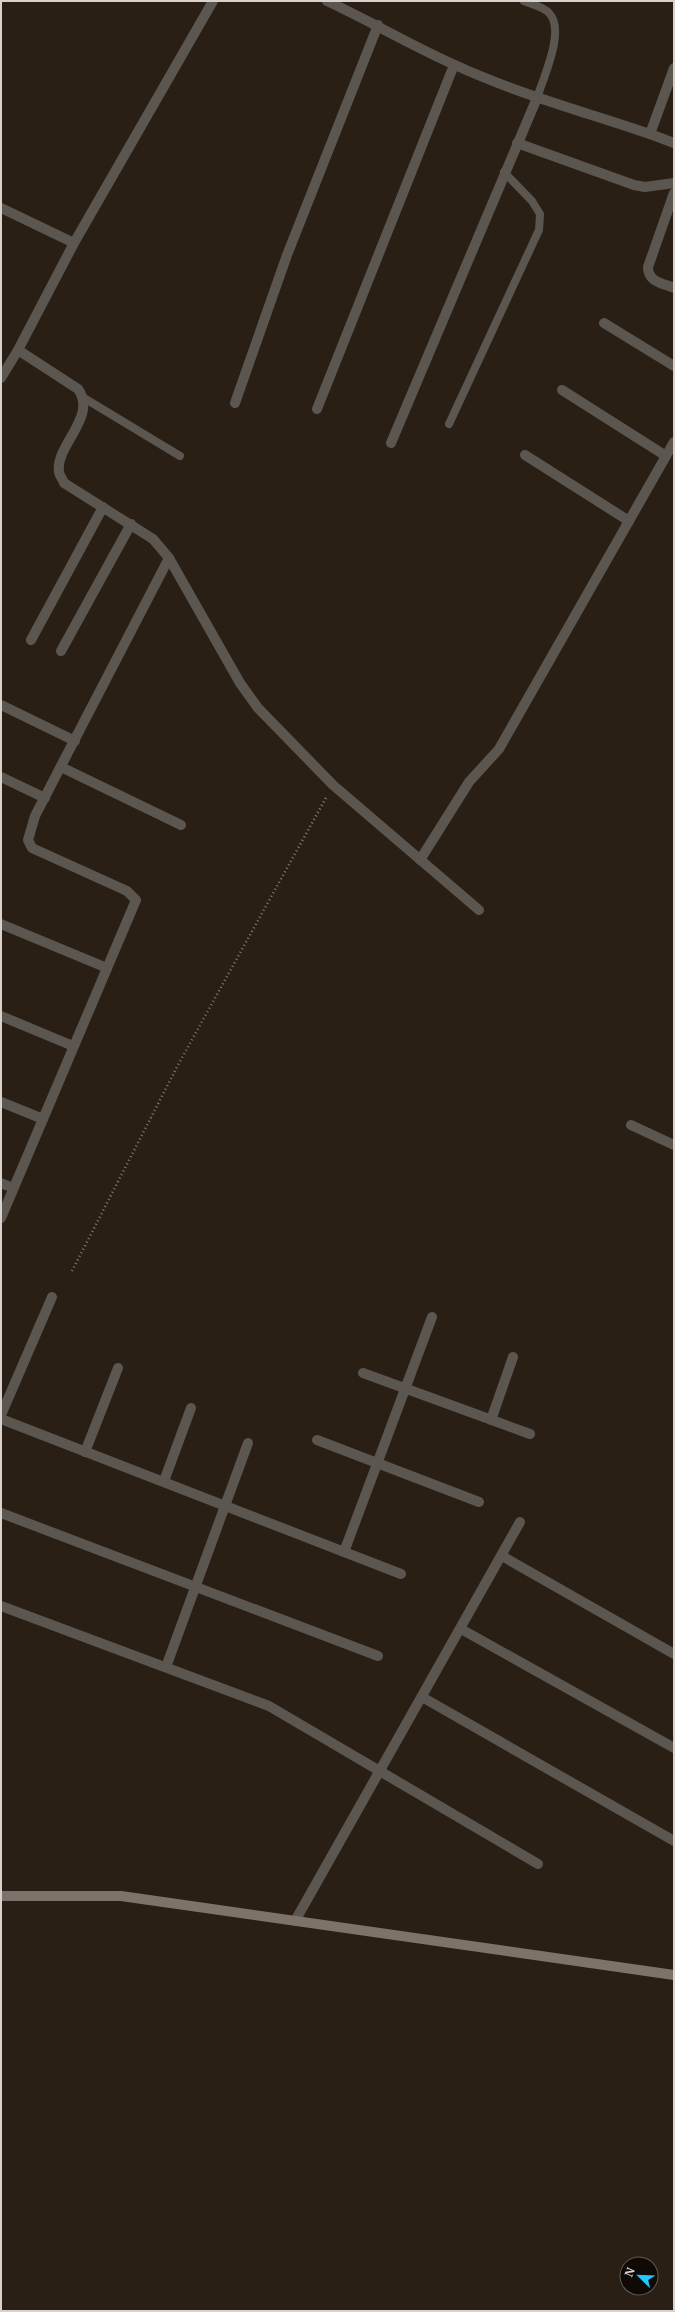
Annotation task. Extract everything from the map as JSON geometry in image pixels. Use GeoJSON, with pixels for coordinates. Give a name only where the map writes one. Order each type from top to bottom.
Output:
{"type":"FeatureCollection","features":[{"type":"Feature","properties":{"kind":"street"},"geometry":{"type":"LineString","coordinates":[[1,378],[5,362],[18,350],[74,243],[213,1]]}},
{"type":"Feature","properties":{"kind":"street"},"geometry":{"type":"LineString","coordinates":[[327,1],[378,25],[454,65],[537,98],[674,143]]}},
{"type":"Feature","properties":{"kind":"street"},"geometry":{"type":"LineString","coordinates":[[235,403],[287,255],[378,25]]}},
{"type":"Feature","properties":{"kind":"street"},"geometry":{"type":"LineString","coordinates":[[317,409],[454,65]]}},
{"type":"Feature","properties":{"kind":"street"},"geometry":{"type":"LineString","coordinates":[[650,134],[674,68]]}},
{"type":"Feature","properties":{"kind":"street"},"geometry":{"type":"LineString","coordinates":[[390,443],[504,172],[537,98]]}},
{"type":"Feature","properties":{"kind":"street"},"geometry":{"type":"LineString","coordinates":[[517,143],[645,188],[674,183]]}},
{"type":"Feature","properties":{"kind":"street"},"geometry":{"type":"LineString","coordinates":[[674,193],[670,214],[649,260],[648,273],[652,279],[674,288]]}},
{"type":"Feature","properties":{"kind":"street"},"geometry":{"type":"LineString","coordinates":[[1,208],[74,243]]}},
{"type":"Feature","properties":{"kind":"street"},"geometry":{"type":"LineString","coordinates":[[604,324],[674,366]]}},
{"type":"Feature","properties":{"kind":"street"},"geometry":{"type":"LineString","coordinates":[[18,350],[78,389],[84,398],[83,410],[60,461],[58,472],[64,483],[153,539],[169,558],[247,695],[333,785],[479,910]]}},
{"type":"Feature","properties":{"kind":"street"},"geometry":{"type":"LineString","coordinates":[[562,390],[666,456]]}},
{"type":"Feature","properties":{"kind":"street"},"geometry":{"type":"LineString","coordinates":[[420,860],[469,782],[499,749],[674,442]]}},
{"type":"Feature","properties":{"kind":"street"},"geometry":{"type":"LineString","coordinates":[[525,455],[629,521]]}},
{"type":"Feature","properties":{"kind":"street"},"geometry":{"type":"LineString","coordinates":[[31,640],[103,507]]}},
{"type":"Feature","properties":{"kind":"street"},"geometry":{"type":"LineString","coordinates":[[61,651],[131,524]]}},
{"type":"Feature","properties":{"kind":"street"},"geometry":{"type":"LineString","coordinates":[[1,1218],[136,900],[127,891],[32,848],[28,840],[30,830],[45,798],[169,558]]}},
{"type":"Feature","properties":{"kind":"street"},"geometry":{"type":"LineString","coordinates":[[1,704],[75,741]]}},
{"type":"Feature","properties":{"kind":"street"},"geometry":{"type":"LineString","coordinates":[[62,767],[181,825]]}},
{"type":"Feature","properties":{"kind":"street"},"geometry":{"type":"LineString","coordinates":[[1,777],[45,798]]}},
{"type":"Feature","properties":{"kind":"street"},"geometry":{"type":"LineString","coordinates":[[1,924],[107,968]]}},
{"type":"Feature","properties":{"kind":"street"},"geometry":{"type":"LineString","coordinates":[[1,1016],[73,1046]]}},
{"type":"Feature","properties":{"kind":"street"},"geometry":{"type":"LineString","coordinates":[[1,1102],[43,1119]]}},
{"type":"Feature","properties":{"kind":"street"},"geometry":{"type":"LineString","coordinates":[[631,1125],[674,1145]]}},
{"type":"Feature","properties":{"kind":"street"},"geometry":{"type":"LineString","coordinates":[[1,1183],[14,1188]]}},
{"type":"Feature","properties":{"kind":"street"},"geometry":{"type":"LineString","coordinates":[[1,1415],[52,1297]]}},
{"type":"Feature","properties":{"kind":"street"},"geometry":{"type":"LineString","coordinates":[[344,1552],[432,1317]]}},
{"type":"Feature","properties":{"kind":"street"},"geometry":{"type":"LineString","coordinates":[[491,1420],[513,1357]]}},
{"type":"Feature","properties":{"kind":"street"},"geometry":{"type":"LineString","coordinates":[[85,1452],[118,1368]]}},
{"type":"Feature","properties":{"kind":"street"},"geometry":{"type":"LineString","coordinates":[[363,1373],[530,1434]]}},
{"type":"Feature","properties":{"kind":"street"},"geometry":{"type":"LineString","coordinates":[[164,1481],[191,1408]]}},
{"type":"Feature","properties":{"kind":"street"},"geometry":{"type":"LineString","coordinates":[[1,1419],[401,1574]]}},
{"type":"Feature","properties":{"kind":"street"},"geometry":{"type":"LineString","coordinates":[[317,1440],[479,1502]]}},
{"type":"Feature","properties":{"kind":"street"},"geometry":{"type":"LineString","coordinates":[[166,1667],[194,1587],[248,1443]]}},
{"type":"Feature","properties":{"kind":"street"},"geometry":{"type":"LineString","coordinates":[[1,1513],[378,1656]]}},
{"type":"Feature","properties":{"kind":"street"},"geometry":{"type":"LineString","coordinates":[[295,1921],[520,1522]]}},
{"type":"Feature","properties":{"kind":"street"},"geometry":{"type":"LineString","coordinates":[[502,1556],[674,1654]]}},
{"type":"Feature","properties":{"kind":"street"},"geometry":{"type":"LineString","coordinates":[[1,1606],[269,1706],[381,1770],[538,1864]]}},
{"type":"Feature","properties":{"kind":"street"},"geometry":{"type":"LineString","coordinates":[[461,1629],[674,1748]]}},
{"type":"Feature","properties":{"kind":"street"},"geometry":{"type":"LineString","coordinates":[[422,1697],[674,1841]]}},
{"type":"Feature","properties":{"kind":"street"},"geometry":{"type":"LineString","coordinates":[[1,1896],[121,1896],[674,1975]]}},
{"type":"Feature","properties":{"kind":"lane"},"geometry":{"type":"LineString","coordinates":[[524,1],[549,12],[554,22],[556,37],[537,98]]}},
{"type":"Feature","properties":{"kind":"lane"},"geometry":{"type":"LineString","coordinates":[[449,424],[539,230],[540,214],[532,201],[504,172]]}},
{"type":"Feature","properties":{"kind":"lane"},"geometry":{"type":"LineString","coordinates":[[84,398],[180,456]]}},
{"type":"Feature","properties":{"kind":"path"},"geometry":{"type":"LineString","coordinates":[[72,1271],[178,1064],[333,785]]}}]}
